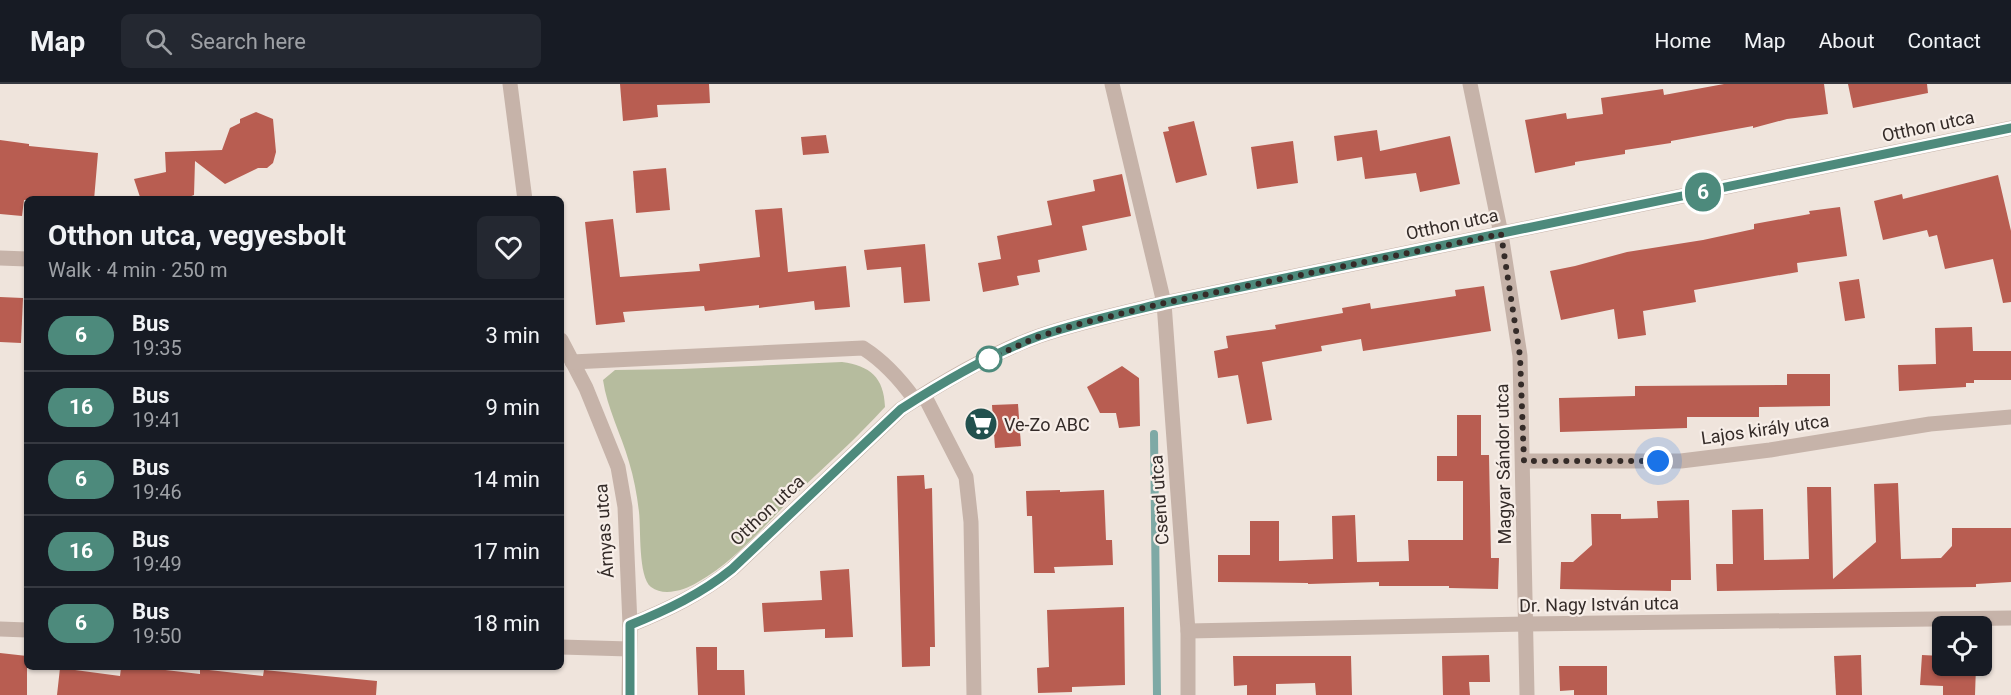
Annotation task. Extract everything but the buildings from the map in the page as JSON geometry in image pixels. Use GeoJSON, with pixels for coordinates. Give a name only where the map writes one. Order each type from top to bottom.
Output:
{"type":"FeatureCollection","features":[{"type":"Feature","properties":{"kind":"street"},"geometry":{"type":"LineString","coordinates":[[510,84],[524,196]]}},
{"type":"Feature","properties":{"kind":"street","name":"Csend utca"},"geometry":{"type":"LineString","coordinates":[[1112,84],[1164,303],[1188,631],[1188,695]]}},
{"type":"Feature","properties":{"kind":"street","name":"Magyar Sándor utca"},"geometry":{"type":"LineString","coordinates":[[1470,84],[1501,234],[1520,356],[1524,461],[1527,695]]}},
{"type":"Feature","properties":{"kind":"street","name":"Otthon utca"},"geometry":{"type":"LineString","coordinates":[[630,625],[672,608],[711,586],[741,561],[901,409],[993,357],[1037,337],[1164,303],[2011,129]]}},
{"type":"Feature","properties":{"kind":"street"},"geometry":{"type":"LineString","coordinates":[[0,258],[24,259]]}},
{"type":"Feature","properties":{"kind":"street","name":"Árnyas utca"},"geometry":{"type":"LineString","coordinates":[[564,346],[586,388],[618,467],[625,507],[630,625],[630,695]]}},
{"type":"Feature","properties":{"kind":"street"},"geometry":{"type":"LineString","coordinates":[[572,362],[863,348],[880,358],[919,397],[966,477],[971,522],[974,695]]}},
{"type":"Feature","properties":{"kind":"street","name":"Lajos király utca"},"geometry":{"type":"LineString","coordinates":[[1524,461],[1681,461],[1770,450],[1930,424],[2011,417]]}},
{"type":"Feature","properties":{"kind":"street","name":"Dr. Nagy István utca"},"geometry":{"type":"LineString","coordinates":[[1188,631],[2011,618]]}},
{"type":"Feature","properties":{"kind":"street"},"geometry":{"type":"LineString","coordinates":[[0,629],[24,630]]}},
{"type":"Feature","properties":{"kind":"street"},"geometry":{"type":"LineString","coordinates":[[564,647],[629,649]]}},
{"type":"Feature","properties":{"kind":"green space"},"geometry":{"type":"Polygon","coordinates":[[[842,362],[860,366],[874,375],[882,388],[885,407],[748,542],[712,574],[681,590],[662,592],[651,587],[647,582],[642,563],[639,512],[634,480],[603,380],[615,370],[842,362]]]}},
{"type":"Feature","properties":{"kind":"waterway"},"geometry":{"type":"LineString","coordinates":[[1154,434],[1157,695]]}},
{"type":"Feature","properties":{"kind":"bus line","name":"6"},"geometry":{"type":"LineString","coordinates":[[630,695],[630,625],[672,608],[711,586],[732,569],[901,409],[993,357],[1037,337],[1164,303],[2011,128]]}},
{"type":"Feature","properties":{"kind":"place","name":"Ve-Zo ABC"},"geometry":{"type":"Point","coordinates":[981,424]}},
{"type":"Feature","properties":{"kind":"route"},"geometry":{"type":"LineString","coordinates":[[989,359],[1037,337],[1164,303],[1501,234],[1520,356],[1524,461],[1658,461]]}}]}
